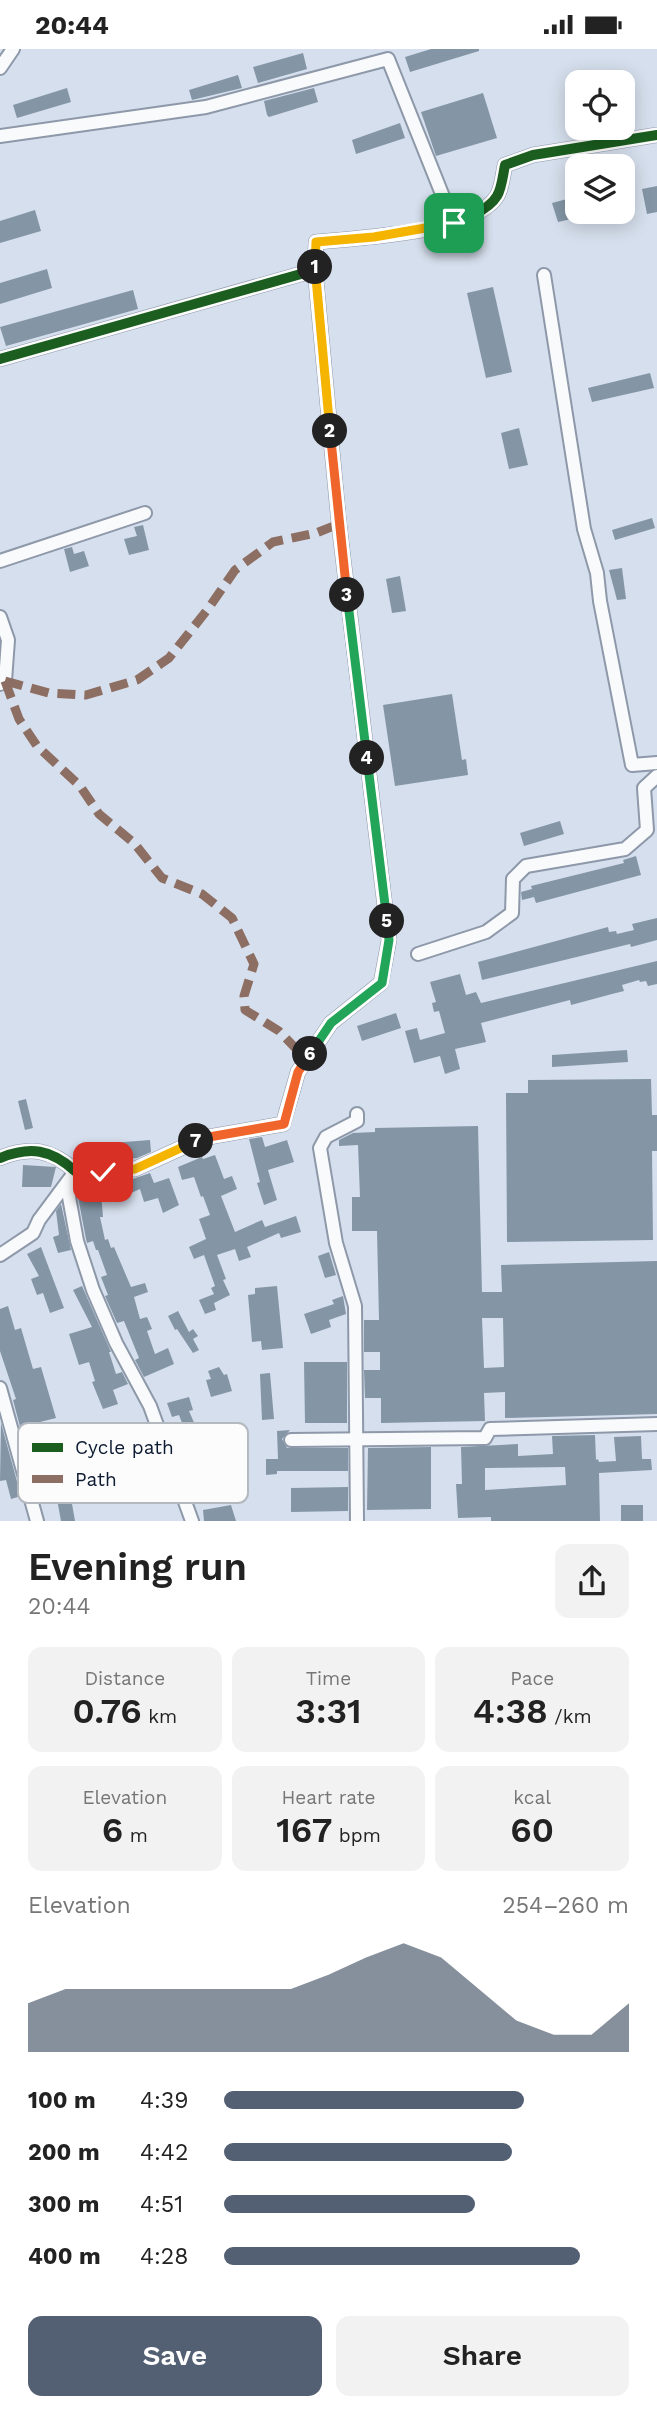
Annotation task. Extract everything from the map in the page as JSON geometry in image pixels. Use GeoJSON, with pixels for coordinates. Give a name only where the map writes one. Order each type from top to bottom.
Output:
{"type":"FeatureCollection","features":[{"type":"Feature","properties":{"kind":"street"},"geometry":{"type":"LineString","coordinates":[[0,68],[13,49]]}},
{"type":"Feature","properties":{"kind":"street"},"geometry":{"type":"LineString","coordinates":[[0,136],[206,107],[388,59],[454,223]]}},
{"type":"Feature","properties":{"kind":"street"},"geometry":{"type":"LineString","coordinates":[[0,1158],[20,1150],[37,1151],[61,1158],[75,1171],[135,1169],[203,1138],[284,1124],[298,1072],[331,1023],[382,983],[389,940],[341,545],[315,270],[316,242],[374,237],[454,223],[486,208],[498,196],[505,165],[533,155],[657,135]]}},
{"type":"Feature","properties":{"kind":"street"},"geometry":{"type":"LineString","coordinates":[[0,359],[315,270]]}},
{"type":"Feature","properties":{"kind":"street"},"geometry":{"type":"LineString","coordinates":[[544,275],[584,529],[597,573],[632,765],[657,763]]}},
{"type":"Feature","properties":{"kind":"street"},"geometry":{"type":"LineString","coordinates":[[0,561],[145,513]]}},
{"type":"Feature","properties":{"kind":"street"},"geometry":{"type":"LineString","coordinates":[[0,617],[8,640],[5,681],[0,684]]}},
{"type":"Feature","properties":{"kind":"street"},"geometry":{"type":"LineString","coordinates":[[418,954],[486,932],[512,913],[513,879],[526,866],[625,849],[647,829],[644,788],[657,776]]}},
{"type":"Feature","properties":{"kind":"street"},"geometry":{"type":"LineString","coordinates":[[357,1521],[355,1306],[336,1243],[320,1148],[326,1137],[357,1121],[358,1114]]}},
{"type":"Feature","properties":{"kind":"street"},"geometry":{"type":"LineString","coordinates":[[0,1255],[33,1233],[39,1220],[75,1171]]}},
{"type":"Feature","properties":{"kind":"street"},"geometry":{"type":"LineString","coordinates":[[75,1171],[69,1197],[77,1241],[93,1290],[116,1343],[156,1423]]}},
{"type":"Feature","properties":{"kind":"street"},"geometry":{"type":"LineString","coordinates":[[0,1388],[18,1453]]}},
{"type":"Feature","properties":{"kind":"street"},"geometry":{"type":"LineString","coordinates":[[291,1440],[485,1438],[490,1429],[657,1425]]}},
{"type":"Feature","properties":{"kind":"street"},"geometry":{"type":"LineString","coordinates":[[32,1503],[37,1521]]}},
{"type":"Feature","properties":{"kind":"street"},"geometry":{"type":"LineString","coordinates":[[185,1503],[192,1521]]}},
{"type":"Feature","properties":{"kind":"building"},"geometry":{"type":"Polygon","coordinates":[[[431,49],[479,51],[410,72],[405,57],[431,49]]]}},
{"type":"Feature","properties":{"kind":"building"},"geometry":{"type":"Polygon","coordinates":[[[303,53],[307,69],[258,83],[253,67],[303,53]]]}},
{"type":"Feature","properties":{"kind":"building"},"geometry":{"type":"Polygon","coordinates":[[[238,75],[242,88],[192,100],[189,90],[238,75]]]}},
{"type":"Feature","properties":{"kind":"building"},"geometry":{"type":"Polygon","coordinates":[[[67,88],[71,102],[17,118],[13,105],[67,88]]]}},
{"type":"Feature","properties":{"kind":"building"},"geometry":{"type":"Polygon","coordinates":[[[314,88],[318,102],[269,117],[267,115],[264,101],[314,88]]]}},
{"type":"Feature","properties":{"kind":"building"},"geometry":{"type":"Polygon","coordinates":[[[483,93],[497,138],[436,156],[421,112],[483,93]]]}},
{"type":"Feature","properties":{"kind":"building"},"geometry":{"type":"Polygon","coordinates":[[[400,123],[405,138],[356,154],[352,140],[400,123]]]}},
{"type":"Feature","properties":{"kind":"building"},"geometry":{"type":"Polygon","coordinates":[[[657,186],[657,212],[647,214],[642,189],[657,186]]]}},
{"type":"Feature","properties":{"kind":"building"},"geometry":{"type":"Polygon","coordinates":[[[565,200],[565,220],[558,222],[552,203],[565,200]]]}},
{"type":"Feature","properties":{"kind":"building"},"geometry":{"type":"Polygon","coordinates":[[[35,210],[41,231],[0,243],[0,221],[35,210]]]}},
{"type":"Feature","properties":{"kind":"building"},"geometry":{"type":"Polygon","coordinates":[[[47,269],[52,288],[0,304],[0,283],[47,269]]]}},
{"type":"Feature","properties":{"kind":"building"},"geometry":{"type":"Polygon","coordinates":[[[493,287],[512,372],[486,378],[467,293],[493,287]]]}},
{"type":"Feature","properties":{"kind":"building"},"geometry":{"type":"Polygon","coordinates":[[[133,290],[138,309],[6,346],[0,327],[133,290]]]}},
{"type":"Feature","properties":{"kind":"building"},"geometry":{"type":"Polygon","coordinates":[[[650,373],[654,388],[592,402],[588,388],[650,373]]]}},
{"type":"Feature","properties":{"kind":"building"},"geometry":{"type":"Polygon","coordinates":[[[519,428],[528,465],[509,469],[501,433],[519,428]]]}},
{"type":"Feature","properties":{"kind":"building"},"geometry":{"type":"Polygon","coordinates":[[[652,518],[655,528],[615,540],[612,530],[652,518]]]}},
{"type":"Feature","properties":{"kind":"building"},"geometry":{"type":"Polygon","coordinates":[[[143,525],[149,550],[129,555],[124,539],[137,536],[134,527],[143,525]]]}},
{"type":"Feature","properties":{"kind":"building"},"geometry":{"type":"Polygon","coordinates":[[[72,547],[74,554],[84,551],[89,566],[70,572],[64,549],[72,547]]]}},
{"type":"Feature","properties":{"kind":"building"},"geometry":{"type":"Polygon","coordinates":[[[622,568],[626,599],[617,600],[609,570],[622,568]]]}},
{"type":"Feature","properties":{"kind":"building"},"geometry":{"type":"Polygon","coordinates":[[[400,576],[406,611],[392,613],[386,579],[400,576]]]}},
{"type":"Feature","properties":{"kind":"building"},"geometry":{"type":"Polygon","coordinates":[[[452,694],[462,760],[466,759],[468,775],[395,786],[383,705],[452,694]]]}},
{"type":"Feature","properties":{"kind":"building"},"geometry":{"type":"Polygon","coordinates":[[[560,821],[564,834],[524,846],[520,833],[560,821]]]}},
{"type":"Feature","properties":{"kind":"building"},"geometry":{"type":"Polygon","coordinates":[[[636,856],[641,875],[536,903],[534,897],[522,900],[521,892],[532,889],[531,886],[624,863],[623,860],[636,856]]]}},
{"type":"Feature","properties":{"kind":"building"},"geometry":{"type":"Polygon","coordinates":[[[657,918],[657,940],[631,947],[630,944],[482,980],[478,962],[608,927],[609,932],[616,931],[617,934],[634,930],[632,924],[657,918]]]}},
{"type":"Feature","properties":{"kind":"building"},"geometry":{"type":"Polygon","coordinates":[[[657,961],[657,984],[648,986],[646,981],[639,980],[622,985],[624,991],[571,1005],[570,1000],[481,1023],[486,1042],[455,1049],[460,1069],[445,1074],[440,1056],[414,1063],[405,1031],[417,1028],[420,1040],[445,1033],[439,1011],[434,1012],[432,1003],[436,1002],[430,982],[460,974],[466,995],[476,992],[481,1003],[657,961]]]}},
{"type":"Feature","properties":{"kind":"building"},"geometry":{"type":"Polygon","coordinates":[[[396,1013],[401,1028],[362,1041],[357,1026],[396,1013]]]}},
{"type":"Feature","properties":{"kind":"building"},"geometry":{"type":"Polygon","coordinates":[[[627,1050],[628,1062],[552,1067],[552,1055],[627,1050]]]}},
{"type":"Feature","properties":{"kind":"building"},"geometry":{"type":"Polygon","coordinates":[[[651,1079],[652,1115],[657,1115],[657,1151],[652,1151],[653,1240],[507,1242],[506,1093],[528,1093],[528,1080],[651,1079]]]}},
{"type":"Feature","properties":{"kind":"building"},"geometry":{"type":"Polygon","coordinates":[[[26,1099],[33,1128],[25,1130],[18,1101],[26,1099]]]}},
{"type":"Feature","properties":{"kind":"building"},"geometry":{"type":"Polygon","coordinates":[[[478,1126],[482,1292],[502,1292],[501,1265],[657,1261],[657,1414],[505,1418],[505,1392],[484,1393],[485,1421],[381,1423],[381,1398],[365,1398],[364,1370],[380,1370],[380,1352],[364,1352],[364,1320],[379,1320],[377,1231],[352,1231],[352,1197],[360,1197],[358,1145],[339,1146],[339,1140],[353,1133],[375,1132],[375,1128],[478,1126]],[[482,1318],[484,1368],[504,1367],[503,1318],[482,1318]]]}},
{"type":"Feature","properties":{"kind":"building"},"geometry":{"type":"Polygon","coordinates":[[[262,1137],[265,1147],[287,1140],[294,1162],[268,1170],[277,1200],[264,1205],[249,1139],[262,1137]]]}},
{"type":"Feature","properties":{"kind":"building"},"geometry":{"type":"Polygon","coordinates":[[[150,1140],[151,1152],[137,1158],[101,1161],[99,1144],[150,1140]]]}},
{"type":"Feature","properties":{"kind":"building"},"geometry":{"type":"Polygon","coordinates":[[[215,1155],[224,1179],[232,1176],[237,1189],[221,1196],[235,1232],[262,1220],[265,1227],[296,1216],[301,1232],[281,1238],[279,1233],[247,1247],[251,1257],[239,1261],[235,1249],[217,1255],[230,1295],[214,1303],[216,1310],[205,1314],[199,1300],[214,1294],[211,1288],[215,1286],[204,1255],[194,1259],[189,1247],[206,1239],[199,1219],[210,1215],[194,1177],[182,1180],[178,1167],[202,1157],[203,1159],[215,1155]]]}},
{"type":"Feature","properties":{"kind":"building"},"geometry":{"type":"Polygon","coordinates":[[[23,1165],[56,1167],[51,1187],[22,1187],[23,1165]]]}},
{"type":"Feature","properties":{"kind":"building"},"geometry":{"type":"Polygon","coordinates":[[[150,1173],[154,1183],[169,1178],[179,1205],[163,1213],[158,1198],[144,1202],[140,1189],[131,1193],[127,1181],[150,1173]]]}},
{"type":"Feature","properties":{"kind":"building"},"geometry":{"type":"Polygon","coordinates":[[[79,1193],[101,1193],[103,1217],[100,1217],[105,1240],[108,1239],[111,1248],[114,1247],[131,1287],[145,1283],[148,1292],[134,1297],[140,1319],[147,1317],[152,1329],[147,1331],[155,1354],[168,1348],[174,1364],[144,1377],[135,1360],[139,1358],[124,1321],[117,1323],[105,1296],[108,1295],[101,1277],[107,1275],[98,1250],[93,1241],[87,1243],[78,1197],[79,1193]]]}},
{"type":"Feature","properties":{"kind":"building"},"geometry":{"type":"Polygon","coordinates":[[[61,1204],[71,1250],[58,1253],[53,1237],[59,1235],[56,1211],[61,1204]]]}},
{"type":"Feature","properties":{"kind":"building"},"geometry":{"type":"Polygon","coordinates":[[[41,1247],[64,1308],[50,1313],[43,1293],[37,1295],[31,1279],[39,1276],[27,1254],[41,1247]]]}},
{"type":"Feature","properties":{"kind":"building"},"geometry":{"type":"Polygon","coordinates":[[[329,1252],[336,1275],[325,1278],[318,1256],[329,1252]]]}},
{"type":"Feature","properties":{"kind":"building"},"geometry":{"type":"Polygon","coordinates":[[[82,1286],[111,1352],[116,1374],[122,1372],[128,1384],[113,1390],[118,1404],[103,1409],[92,1382],[95,1381],[89,1362],[79,1365],[69,1334],[92,1327],[73,1290],[82,1286]]]}},
{"type":"Feature","properties":{"kind":"building"},"geometry":{"type":"Polygon","coordinates":[[[277,1286],[283,1348],[262,1350],[261,1341],[252,1342],[248,1295],[255,1294],[255,1288],[277,1286]]]}},
{"type":"Feature","properties":{"kind":"building"},"geometry":{"type":"Polygon","coordinates":[[[343,1296],[346,1314],[329,1320],[331,1327],[311,1334],[304,1314],[334,1304],[332,1300],[343,1296]]]}},
{"type":"Feature","properties":{"kind":"building"},"geometry":{"type":"Polygon","coordinates":[[[8,1306],[15,1330],[21,1328],[33,1369],[41,1367],[56,1418],[36,1423],[19,1423],[13,1400],[16,1399],[0,1351],[0,1309],[8,1306]]]}},
{"type":"Feature","properties":{"kind":"building"},"geometry":{"type":"Polygon","coordinates":[[[178,1311],[189,1332],[193,1329],[198,1336],[193,1339],[199,1350],[193,1353],[168,1316],[178,1311]]]}},
{"type":"Feature","properties":{"kind":"building"},"geometry":{"type":"Polygon","coordinates":[[[304,1362],[347,1362],[347,1423],[305,1423],[304,1362]]]}},
{"type":"Feature","properties":{"kind":"building"},"geometry":{"type":"Polygon","coordinates":[[[219,1367],[224,1375],[227,1374],[232,1391],[211,1397],[206,1380],[211,1379],[208,1371],[219,1367]]]}},
{"type":"Feature","properties":{"kind":"building"},"geometry":{"type":"Polygon","coordinates":[[[270,1373],[274,1419],[262,1420],[260,1374],[270,1373]]]}},
{"type":"Feature","properties":{"kind":"building"},"geometry":{"type":"Polygon","coordinates":[[[189,1397],[193,1410],[189,1411],[194,1423],[182,1423],[179,1415],[172,1417],[167,1403],[189,1397]]]}},
{"type":"Feature","properties":{"kind":"building"},"geometry":{"type":"Polygon","coordinates":[[[1,1423],[18,1485],[18,1497],[11,1499],[6,1480],[0,1481],[1,1423]]]}},
{"type":"Feature","properties":{"kind":"building"},"geometry":{"type":"Polygon","coordinates":[[[290,1430],[282,1439],[287,1448],[348,1448],[348,1471],[277,1471],[277,1474],[266,1475],[266,1459],[278,1459],[277,1431],[290,1430]]]}},
{"type":"Feature","properties":{"kind":"building"},"geometry":{"type":"Polygon","coordinates":[[[595,1435],[596,1460],[599,1462],[616,1461],[614,1437],[641,1436],[642,1459],[651,1459],[652,1470],[599,1473],[600,1521],[491,1521],[491,1517],[458,1518],[456,1484],[462,1484],[461,1447],[518,1444],[518,1456],[553,1454],[552,1436],[595,1435]],[[565,1467],[485,1468],[485,1490],[566,1485],[565,1467]]]}},
{"type":"Feature","properties":{"kind":"building"},"geometry":{"type":"Polygon","coordinates":[[[431,1447],[431,1509],[367,1510],[368,1448],[431,1447]]]}},
{"type":"Feature","properties":{"kind":"building"},"geometry":{"type":"Polygon","coordinates":[[[348,1487],[348,1511],[291,1512],[291,1488],[348,1487]]]}},
{"type":"Feature","properties":{"kind":"building"},"geometry":{"type":"Polygon","coordinates":[[[58,1503],[72,1503],[75,1521],[61,1521],[58,1503]]]}},
{"type":"Feature","properties":{"kind":"building"},"geometry":{"type":"Polygon","coordinates":[[[231,1505],[236,1521],[204,1521],[203,1510],[231,1505]]]}},
{"type":"Feature","properties":{"kind":"building"},"geometry":{"type":"Polygon","coordinates":[[[621,1505],[643,1505],[643,1521],[621,1521],[621,1505]]]}},
{"type":"Feature","properties":{"kind":"marked path"},"geometry":{"type":"LineString","coordinates":[[5,681],[49,693],[86,695],[137,680],[169,658],[235,570],[273,542],[316,533],[339,524]]}},
{"type":"Feature","properties":{"kind":"marked path"},"geometry":{"type":"LineString","coordinates":[[5,681],[19,719],[37,746],[80,786],[99,814],[134,843],[162,878],[202,894],[232,918],[254,964],[244,996],[245,1010],[279,1031],[306,1059]]}},
{"type":"Feature","properties":{"kind":"cycle path"},"geometry":{"type":"LineString","coordinates":[[0,359],[315,270],[316,242],[413,231],[465,218],[485,208],[497,196],[505,165],[533,155],[657,135]]}},
{"type":"Feature","properties":{"kind":"cycle path"},"geometry":{"type":"LineString","coordinates":[[0,1158],[31,1151],[49,1154],[75,1171],[135,1169],[203,1138],[283,1124],[298,1072],[331,1023],[381,983],[389,940],[339,524],[315,270]]}},
{"type":"Feature","properties":{"kind":"route"},"geometry":{"type":"LineString","coordinates":[[103,1172],[135,1169],[203,1138],[284,1124],[298,1072],[331,1023],[382,983],[389,940],[339,524],[315,270],[316,242],[374,237],[454,223]]}}]}
